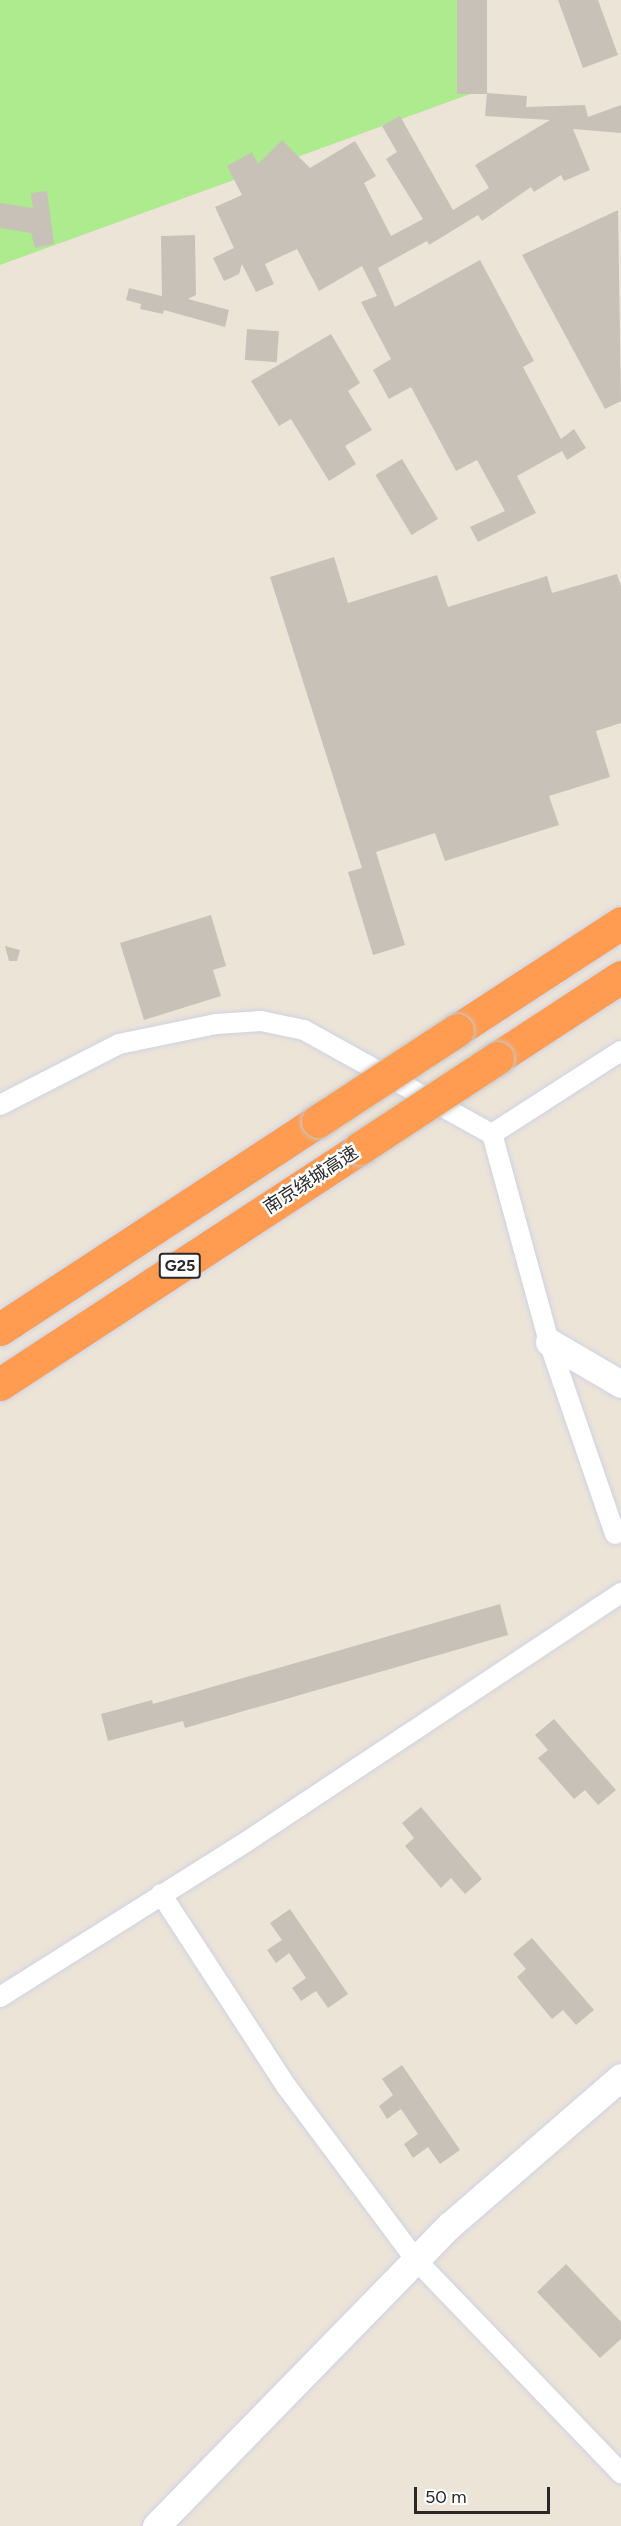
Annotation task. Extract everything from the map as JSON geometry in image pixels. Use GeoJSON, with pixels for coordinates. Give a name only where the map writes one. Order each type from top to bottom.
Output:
{"type":"FeatureCollection","features":[{"type":"Feature","properties":{"kind":"highway","name":"G25"},"geometry":{"type":"LineString","coordinates":[[0,1329],[621,923]]}},
{"type":"Feature","properties":{"kind":"highway","name":"南京绕城高速"},"geometry":{"type":"LineString","coordinates":[[0,1384],[621,977]]}},
{"type":"Feature","properties":{"kind":"street"},"geometry":{"type":"LineString","coordinates":[[0,1105],[119,1044],[216,1024],[261,1021],[304,1030],[492,1134],[549,1342],[615,1534]]}},
{"type":"Feature","properties":{"kind":"street"},"geometry":{"type":"LineString","coordinates":[[492,1134],[621,1051]]}},
{"type":"Feature","properties":{"kind":"street"},"geometry":{"type":"LineString","coordinates":[[549,1342],[621,1384]]}},
{"type":"Feature","properties":{"kind":"street"},"geometry":{"type":"LineString","coordinates":[[0,1997],[621,1593]]}},
{"type":"Feature","properties":{"kind":"street"},"geometry":{"type":"LineString","coordinates":[[161,1894],[286,2087],[416,2260],[621,2473]]}},
{"type":"Feature","properties":{"kind":"street"},"geometry":{"type":"LineString","coordinates":[[156,2526],[450,2225],[621,2078]]}},
{"type":"Feature","properties":{"kind":"green space"},"geometry":{"type":"Polygon","coordinates":[[[0,0],[465,0],[473,93],[0,265],[0,0]]]}},
{"type":"Feature","properties":{"kind":"building"},"geometry":{"type":"Polygon","coordinates":[[[457,0],[487,0],[487,94],[457,94],[457,0]]]}},
{"type":"Feature","properties":{"kind":"building"},"geometry":{"type":"Polygon","coordinates":[[[558,0],[598,0],[618,55],[583,68],[558,0]]]}},
{"type":"Feature","properties":{"kind":"building"},"geometry":{"type":"Polygon","coordinates":[[[487,93],[527,96],[526,107],[585,105],[588,117],[621,105],[621,133],[573,129],[590,170],[564,181],[561,175],[534,192],[531,187],[482,221],[478,215],[429,245],[427,241],[378,268],[395,307],[480,260],[534,361],[523,367],[561,439],[574,429],[586,448],[567,460],[562,451],[517,476],[536,513],[478,542],[470,527],[505,511],[477,460],[456,471],[411,387],[389,399],[373,370],[391,359],[361,302],[377,296],[362,266],[319,291],[297,249],[265,264],[274,284],[256,292],[242,264],[239,274],[224,281],[213,258],[234,248],[215,207],[242,195],[227,166],[252,152],[258,164],[282,140],[310,168],[355,141],[376,176],[364,183],[391,236],[423,219],[386,159],[397,152],[382,126],[400,116],[453,210],[489,188],[475,165],[550,120],[485,116],[487,93]]]}},
{"type":"Feature","properties":{"kind":"building"},"geometry":{"type":"Polygon","coordinates":[[[47,191],[54,244],[35,248],[31,233],[0,228],[0,203],[33,208],[31,193],[47,191]]]}},
{"type":"Feature","properties":{"kind":"building"},"geometry":{"type":"Polygon","coordinates":[[[618,210],[621,401],[605,409],[522,255],[618,210]]]}},
{"type":"Feature","properties":{"kind":"building"},"geometry":{"type":"Polygon","coordinates":[[[195,235],[196,295],[188,299],[229,310],[225,327],[164,310],[163,314],[140,309],[141,304],[126,300],[129,288],[162,296],[161,236],[195,235]]]}},
{"type":"Feature","properties":{"kind":"building"},"geometry":{"type":"Polygon","coordinates":[[[247,329],[279,331],[277,362],[245,360],[247,329]]]}},
{"type":"Feature","properties":{"kind":"building"},"geometry":{"type":"Polygon","coordinates":[[[331,334],[360,383],[348,391],[372,430],[345,446],[356,464],[329,481],[291,419],[279,426],[251,381],[331,334]]]}},
{"type":"Feature","properties":{"kind":"building"},"geometry":{"type":"Polygon","coordinates":[[[402,459],[438,519],[411,535],[375,475],[402,459]]]}},
{"type":"Feature","properties":{"kind":"building"},"geometry":{"type":"Polygon","coordinates":[[[334,557],[348,603],[437,575],[448,607],[547,576],[552,593],[617,574],[621,586],[621,723],[596,731],[610,777],[549,796],[559,825],[445,861],[435,833],[376,852],[405,945],[373,955],[348,872],[362,868],[270,577],[334,557]]]}},
{"type":"Feature","properties":{"kind":"building"},"geometry":{"type":"Polygon","coordinates":[[[211,915],[226,966],[213,970],[221,996],[144,1020],[120,943],[211,915]]]}},
{"type":"Feature","properties":{"kind":"building"},"geometry":{"type":"Polygon","coordinates":[[[5,946],[20,950],[17,961],[9,961],[5,946]]]}},
{"type":"Feature","properties":{"kind":"building"},"geometry":{"type":"Polygon","coordinates":[[[500,1604],[508,1635],[185,1728],[183,1721],[108,1741],[101,1714],[152,1700],[153,1704],[500,1604]]]}},
{"type":"Feature","properties":{"kind":"building"},"geometry":{"type":"Polygon","coordinates":[[[554,1719],[616,1790],[598,1805],[585,1790],[574,1799],[538,1758],[548,1750],[535,1735],[554,1719]]]}},
{"type":"Feature","properties":{"kind":"building"},"geometry":{"type":"Polygon","coordinates":[[[421,1807],[482,1879],[465,1894],[451,1878],[441,1888],[405,1846],[414,1838],[402,1823],[421,1807]]]}},
{"type":"Feature","properties":{"kind":"building"},"geometry":{"type":"Polygon","coordinates":[[[290,1909],[348,1994],[328,2008],[316,1991],[301,2001],[292,1988],[306,1978],[289,1953],[276,1963],[267,1950],[282,1940],[270,1923],[290,1909]]]}},
{"type":"Feature","properties":{"kind":"building"},"geometry":{"type":"Polygon","coordinates":[[[532,1938],[594,2010],[576,2025],[563,2010],[552,2019],[517,1977],[526,1969],[513,1954],[532,1938]]]}},
{"type":"Feature","properties":{"kind":"building"},"geometry":{"type":"Polygon","coordinates":[[[402,2065],[460,2150],[440,2164],[428,2147],[413,2158],[404,2144],[418,2134],[401,2109],[387,2119],[379,2106],[393,2095],[382,2079],[402,2065]]]}},
{"type":"Feature","properties":{"kind":"building"},"geometry":{"type":"Polygon","coordinates":[[[566,2264],[621,2322],[621,2339],[600,2358],[537,2292],[566,2264]]]}}]}
